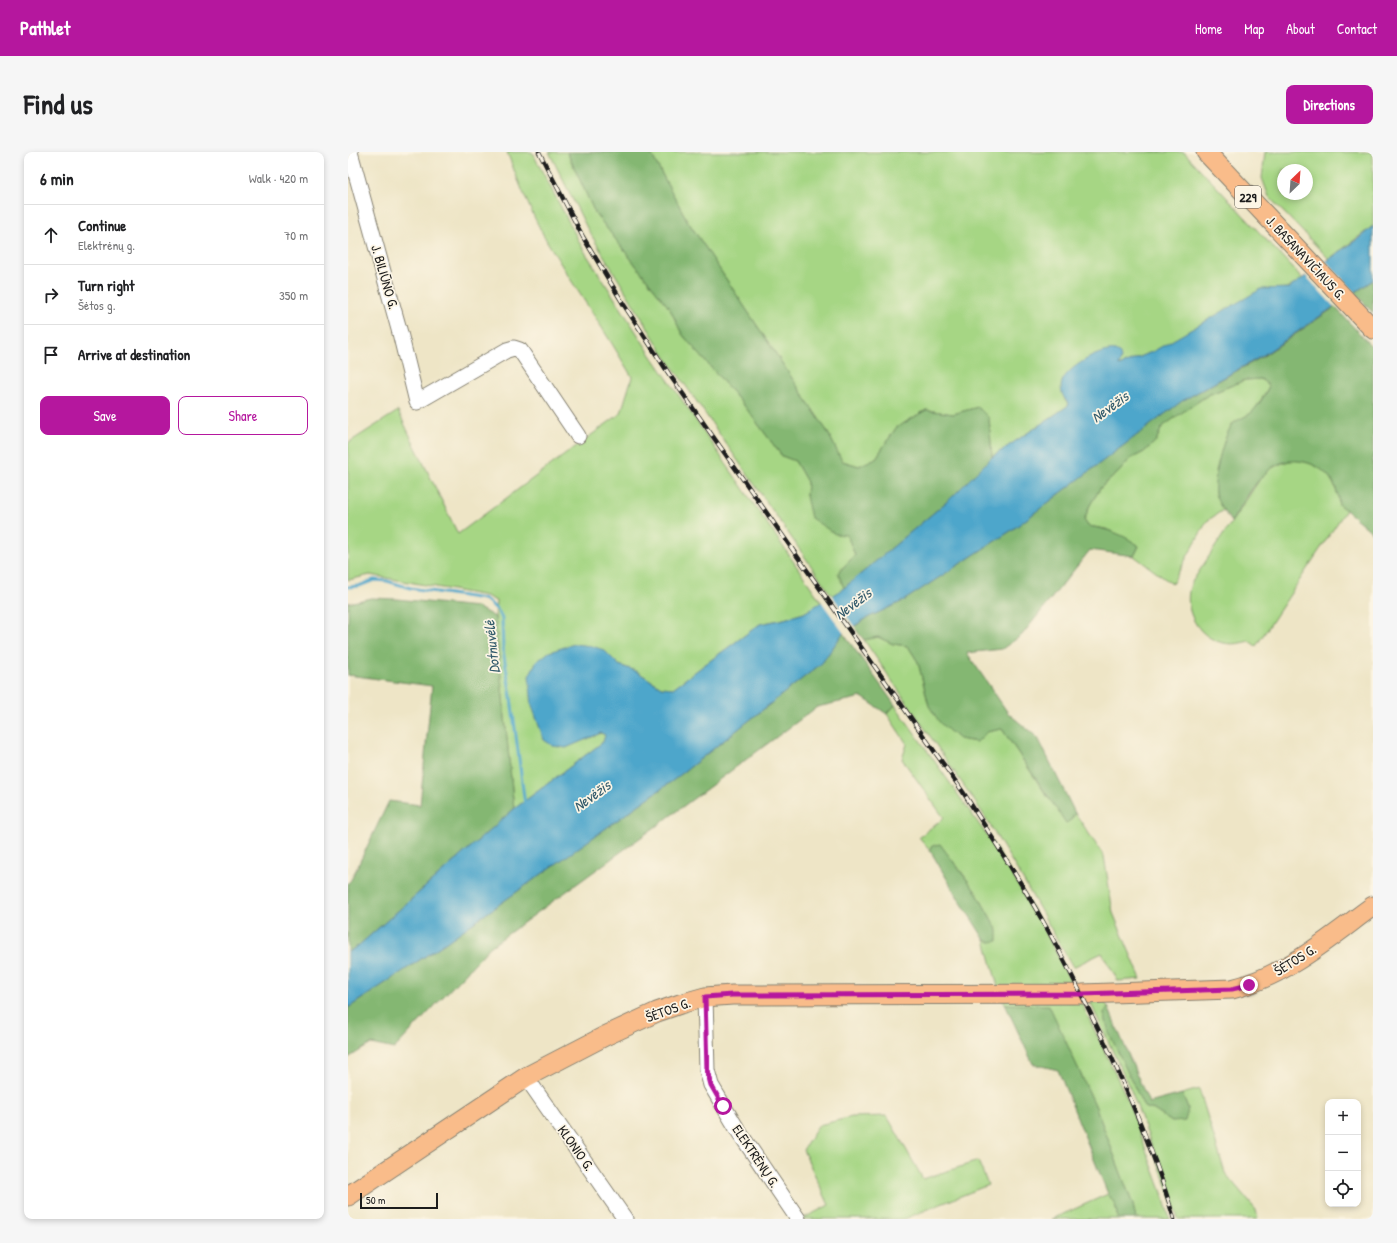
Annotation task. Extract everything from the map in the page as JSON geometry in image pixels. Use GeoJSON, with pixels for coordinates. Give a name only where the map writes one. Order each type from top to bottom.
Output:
{"type":"FeatureCollection","features":[{"type":"Feature","properties":{"kind":"main road","name":"J. BASANAVIČIAUS G."},"geometry":{"type":"LineString","coordinates":[[1206,152],[1369,325]]}},
{"type":"Feature","properties":{"kind":"main road","name":"ŠĖTOS G."},"geometry":{"type":"LineString","coordinates":[[348,1196],[526,1077],[605,1036],[657,1012],[680,1004],[705,997],[732,995],[1082,994],[1232,989],[1249,985],[1266,978],[1290,965],[1373,906]]}},
{"type":"Feature","properties":{"kind":"street","name":"J. BILIŪNO G."},"geometry":{"type":"LineString","coordinates":[[350,152],[400,333],[417,402],[507,350],[514,348],[520,350],[578,436]]}},
{"type":"Feature","properties":{"kind":"street","name":"ELEKTRĖNŲ G."},"geometry":{"type":"LineString","coordinates":[[705,997],[707,1070],[711,1085],[739,1132],[798,1219]]}},
{"type":"Feature","properties":{"kind":"street","name":"KLONIO G."},"geometry":{"type":"LineString","coordinates":[[526,1077],[625,1219]]}},
{"type":"Feature","properties":{"kind":"green space"},"geometry":{"type":"Polygon","coordinates":[[[507,152],[532,152],[583,249],[651,355],[822,603],[804,613],[760,624],[673,688],[661,687],[636,671],[619,665],[604,650],[585,740],[601,733],[606,735],[603,742],[514,809],[495,617],[496,601],[486,596],[370,575],[348,580],[348,443],[398,411],[458,534],[621,413],[632,377],[542,232],[507,152]]]}},
{"type":"Feature","properties":{"kind":"green space"},"geometry":{"type":"Polygon","coordinates":[[[549,152],[567,152],[595,213],[670,309],[682,334],[746,408],[782,456],[795,461],[807,482],[806,496],[847,535],[855,555],[838,573],[844,588],[832,596],[663,353],[587,228],[549,152]]]}},
{"type":"Feature","properties":{"kind":"green space"},"geometry":{"type":"Polygon","coordinates":[[[567,152],[650,152],[687,220],[827,431],[842,461],[859,466],[876,458],[896,428],[926,410],[953,414],[978,407],[989,418],[992,457],[950,499],[844,588],[838,573],[855,555],[847,535],[835,534],[811,518],[806,496],[807,482],[795,461],[782,456],[746,408],[682,334],[670,309],[595,213],[567,152]]]}},
{"type":"Feature","properties":{"kind":"green space"},"geometry":{"type":"Polygon","coordinates":[[[650,152],[1184,152],[1303,279],[1289,287],[1273,289],[1154,351],[1119,366],[1119,364],[1064,399],[1069,405],[992,457],[989,418],[978,407],[953,414],[926,410],[896,428],[876,458],[859,466],[842,461],[827,431],[687,220],[650,152]]]}},
{"type":"Feature","properties":{"kind":"green space"},"geometry":{"type":"Polygon","coordinates":[[[1265,152],[1373,152],[1373,226],[1329,259],[1269,197],[1262,178],[1265,152]]]}},
{"type":"Feature","properties":{"kind":"green space"},"geometry":{"type":"Polygon","coordinates":[[[1373,280],[1373,313],[1355,293],[1373,280]]]}},
{"type":"Feature","properties":{"kind":"green space"},"geometry":{"type":"Polygon","coordinates":[[[1335,307],[1373,348],[1373,533],[1339,505],[1338,496],[1333,482],[1327,475],[1312,464],[1295,461],[1277,465],[1263,475],[1253,487],[1231,522],[1219,504],[1215,493],[1217,468],[1222,448],[1232,425],[1252,412],[1262,400],[1269,386],[1261,379],[1245,380],[1208,395],[1162,427],[1156,441],[1144,452],[1130,459],[1118,473],[1101,487],[1090,505],[1084,520],[1088,526],[1115,533],[1127,538],[1139,546],[1134,556],[1090,550],[1022,635],[1002,649],[967,653],[1008,713],[1038,738],[1075,813],[1071,820],[1066,823],[1002,729],[987,732],[977,742],[959,739],[940,723],[929,706],[918,662],[908,646],[893,644],[878,637],[864,640],[854,627],[867,618],[903,601],[1012,530],[1182,401],[1262,357],[1335,307]]]}},
{"type":"Feature","properties":{"kind":"green space"},"geometry":{"type":"Polygon","coordinates":[[[1261,379],[1269,386],[1264,395],[1253,412],[1232,424],[1224,442],[1216,471],[1215,493],[1223,510],[1207,521],[1172,584],[1134,556],[1139,546],[1106,529],[1088,526],[1084,520],[1090,505],[1101,487],[1118,473],[1130,459],[1144,452],[1156,441],[1162,427],[1208,395],[1245,380],[1261,379]]]}},
{"type":"Feature","properties":{"kind":"green space"},"geometry":{"type":"Polygon","coordinates":[[[1293,460],[1312,464],[1326,473],[1335,487],[1339,505],[1346,510],[1256,646],[1249,641],[1231,644],[1215,640],[1200,630],[1191,614],[1188,596],[1191,584],[1262,476],[1276,466],[1293,460]]]}},
{"type":"Feature","properties":{"kind":"green space"},"geometry":{"type":"Polygon","coordinates":[[[371,598],[397,599],[477,607],[495,617],[514,809],[358,946],[348,952],[348,883],[351,880],[389,801],[420,805],[432,686],[348,675],[348,603],[371,598]]]}},
{"type":"Feature","properties":{"kind":"green space"},"geometry":{"type":"Polygon","coordinates":[[[843,633],[895,705],[887,714],[862,697],[817,707],[490,947],[394,1049],[371,1044],[348,1058],[348,1008],[445,943],[675,779],[822,663],[843,633]]]}},
{"type":"Feature","properties":{"kind":"green space"},"geometry":{"type":"Polygon","coordinates":[[[878,637],[893,644],[908,646],[918,662],[929,706],[959,739],[977,742],[987,732],[1002,729],[1049,799],[1071,820],[1075,813],[1104,856],[1113,913],[1141,979],[1118,981],[1102,953],[1073,967],[982,812],[864,640],[878,637]]]}},
{"type":"Feature","properties":{"kind":"green space"},"geometry":{"type":"Polygon","coordinates":[[[895,705],[995,847],[1039,919],[1073,986],[998,987],[985,940],[991,942],[998,931],[976,892],[955,863],[932,846],[930,850],[919,837],[944,818],[902,759],[907,744],[887,714],[895,705]]]}},
{"type":"Feature","properties":{"kind":"green space"},"geometry":{"type":"Polygon","coordinates":[[[940,844],[976,892],[998,931],[998,941],[991,942],[985,940],[955,893],[930,850],[932,846],[940,844]]]}},
{"type":"Feature","properties":{"kind":"green space"},"geometry":{"type":"Polygon","coordinates":[[[1002,998],[1081,1002],[1126,1096],[1162,1193],[1170,1219],[1136,1219],[1133,1205],[1095,1105],[1049,1006],[1005,1004],[1002,998]]]}},
{"type":"Feature","properties":{"kind":"green space"},"geometry":{"type":"Polygon","coordinates":[[[1090,1002],[1105,1002],[1108,1007],[1104,1013],[1144,1107],[1154,1110],[1172,1122],[1188,1109],[1182,1094],[1199,1089],[1225,1173],[1256,1210],[1258,1219],[1178,1219],[1132,1093],[1090,1002]]]}},
{"type":"Feature","properties":{"kind":"green space"},"geometry":{"type":"Polygon","coordinates":[[[1005,1004],[1049,1005],[1095,1105],[1133,1205],[1136,1219],[1118,1219],[1115,1204],[1108,1194],[1058,1070],[1033,1064],[1005,1004]]]}},
{"type":"Feature","properties":{"kind":"green space"},"geometry":{"type":"Polygon","coordinates":[[[1108,1007],[1149,1103],[1182,1094],[1188,1109],[1185,1121],[1172,1122],[1154,1110],[1144,1107],[1109,1033],[1104,1013],[1108,1007]]]}},
{"type":"Feature","properties":{"kind":"green space"},"geometry":{"type":"Polygon","coordinates":[[[887,1116],[923,1179],[978,1161],[988,1185],[904,1219],[802,1219],[829,1205],[803,1150],[819,1125],[852,1117],[887,1116]]]}},
{"type":"Feature","properties":{"kind":"green space"},"geometry":{"type":"Polygon","coordinates":[[[1108,1194],[1115,1204],[1118,1219],[1052,1219],[1108,1194]]]}},
{"type":"Feature","properties":{"kind":"water","name":"Nevėžis"},"geometry":{"type":"Polygon","coordinates":[[[1373,226],[1373,280],[1262,356],[1182,401],[1012,530],[903,601],[867,618],[843,633],[822,663],[675,779],[445,943],[348,1008],[348,952],[358,946],[514,809],[603,742],[605,735],[601,733],[566,748],[553,746],[544,740],[532,706],[529,676],[536,662],[549,652],[574,644],[592,646],[604,650],[619,665],[636,671],[661,687],[673,688],[760,624],[804,613],[844,588],[950,499],[992,457],[1069,405],[1062,394],[1061,385],[1065,377],[1077,365],[1101,353],[1115,351],[1120,354],[1121,359],[1119,366],[1154,351],[1261,289],[1289,288],[1359,238],[1373,226]]]}},
{"type":"Feature","properties":{"kind":"pier"},"geometry":{"type":"Polygon","coordinates":[[[1325,260],[1357,295],[1336,309],[1305,275],[1325,260]]]}},
{"type":"Feature","properties":{"kind":"pier"},"geometry":{"type":"Polygon","coordinates":[[[831,594],[856,629],[845,635],[821,601],[831,594]]]}},
{"type":"Feature","properties":{"kind":"waterway","name":"Dotnuvėlė"},"geometry":{"type":"LineString","coordinates":[[348,587],[359,586],[374,580],[387,581],[410,588],[483,599],[489,602],[499,612],[502,619],[503,651],[510,690],[525,805]]}},
{"type":"Feature","properties":{"kind":"railway"},"geometry":{"type":"LineString","coordinates":[[539,152],[583,237],[624,305],[669,374],[963,792],[1050,933],[1116,1066],[1152,1152],[1174,1219]]}},
{"type":"Feature","properties":{"kind":"route"},"geometry":{"type":"LineString","coordinates":[[723,1106],[711,1085],[707,1070],[705,997],[732,995],[1082,994],[1232,989],[1249,985]]}}]}
